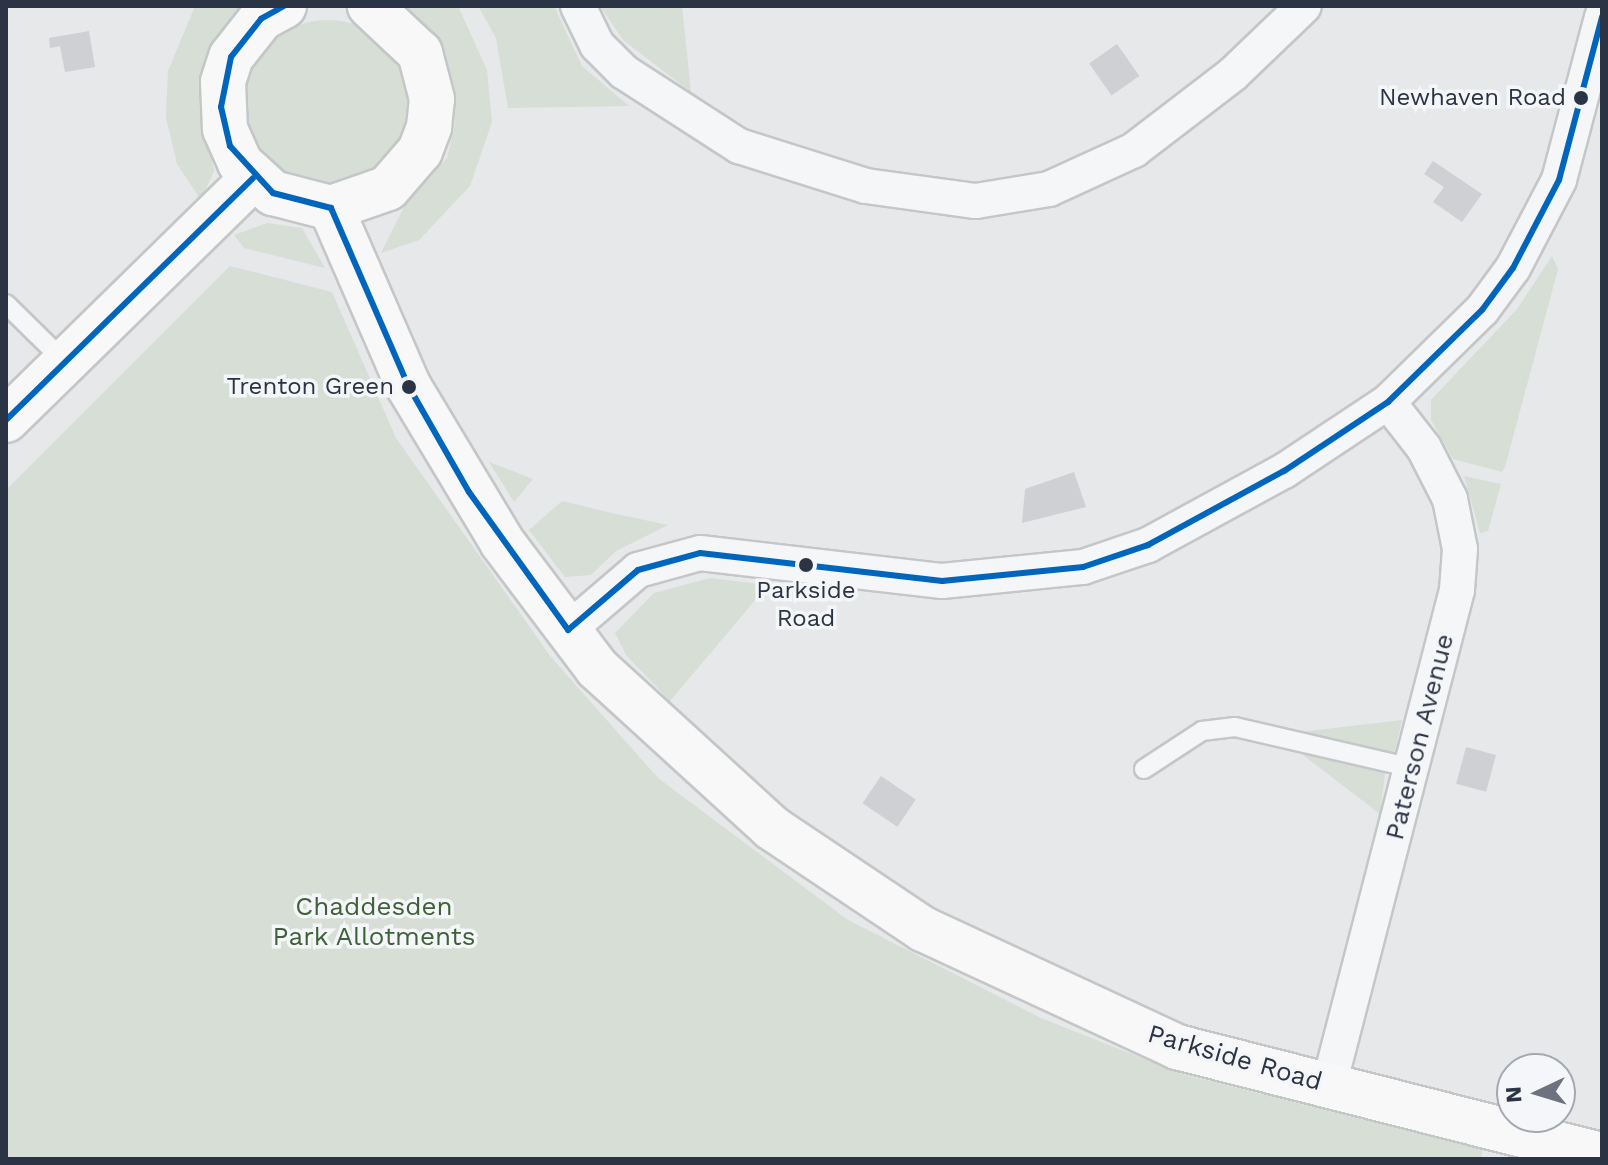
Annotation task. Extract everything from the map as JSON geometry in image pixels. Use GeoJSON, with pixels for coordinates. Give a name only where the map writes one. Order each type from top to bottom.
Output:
{"type":"FeatureCollection","features":[{"type":"Feature","properties":{"kind":"street"},"geometry":{"type":"LineString","coordinates":[[284,6],[244,37],[223,82],[225,129],[253,178],[294,203],[331,208],[388,188],[420,151],[429,127],[432,99],[420,53],[370,6]]}},
{"type":"Feature","properties":{"kind":"street"},"geometry":{"type":"LineString","coordinates":[[578,6],[597,45],[624,72],[749,151],[913,195],[976,201],[1038,192],[1134,150],[1233,74],[1304,6]]}},
{"type":"Feature","properties":{"kind":"street"},"geometry":{"type":"LineString","coordinates":[[568,630],[638,570],[700,553],[942,581],[1083,567],[1148,545],[1284,471],[1388,402],[1482,310],[1538,226],[1559,180],[1602,17]]}},
{"type":"Feature","properties":{"kind":"street"},"geometry":{"type":"LineString","coordinates":[[6,420],[63,360],[253,178]]}},
{"type":"Feature","properties":{"kind":"street","name":"Parkside Road"},"geometry":{"type":"LineString","coordinates":[[331,208],[409,387],[477,504],[597,668],[711,778],[923,929],[1177,1047],[1602,1155]]}},
{"type":"Feature","properties":{"kind":"street","name":"Paterson Avenue"},"geometry":{"type":"LineString","coordinates":[[1329,1085],[1457,590],[1460,549],[1443,482],[1388,402]]}},
{"type":"Feature","properties":{"kind":"lane"},"geometry":{"type":"LineString","coordinates":[[6,304],[63,360]]}},
{"type":"Feature","properties":{"kind":"lane"},"geometry":{"type":"LineString","coordinates":[[1144,769],[1202,731],[1235,727],[1412,768]]}},
{"type":"Feature","properties":{"kind":"green space"},"geometry":{"type":"Polygon","coordinates":[[[195,6],[246,6],[205,69],[200,103],[214,171],[201,200],[177,164],[166,117],[168,71],[195,6]]]}},
{"type":"Feature","properties":{"kind":"green space"},"geometry":{"type":"Polygon","coordinates":[[[403,6],[458,6],[487,70],[492,122],[470,186],[419,240],[381,253],[405,205],[447,158],[455,125],[444,54],[403,6]]]}},
{"type":"Feature","properties":{"kind":"green space"},"geometry":{"type":"Polygon","coordinates":[[[478,6],[554,6],[582,66],[629,106],[508,108],[496,38],[478,6]]]}},
{"type":"Feature","properties":{"kind":"green space"},"geometry":{"type":"Polygon","coordinates":[[[600,6],[682,6],[691,92],[623,40],[600,6]]]}},
{"type":"Feature","properties":{"kind":"green space"},"geometry":{"type":"Polygon","coordinates":[[[328,20],[360,27],[386,45],[404,71],[411,103],[404,135],[386,161],[360,179],[328,186],[296,179],[270,161],[252,135],[245,103],[252,71],[270,45],[296,27],[328,20]]]}},
{"type":"Feature","properties":{"kind":"green space"},"geometry":{"type":"Polygon","coordinates":[[[267,223],[302,228],[325,268],[244,248],[234,235],[267,223]]]}},
{"type":"Feature","properties":{"kind":"green space"},"geometry":{"type":"Polygon","coordinates":[[[1552,256],[1558,269],[1505,467],[1502,472],[1453,459],[1431,420],[1431,400],[1518,308],[1552,256]]]}},
{"type":"Feature","properties":{"kind":"green space","name":"Chaddesden Park Allotments"},"geometry":{"type":"Polygon","coordinates":[[[230,266],[332,292],[396,438],[551,657],[658,778],[848,920],[1041,1018],[1182,1074],[1483,1150],[1481,1159],[6,1159],[6,490],[230,266]]]}},
{"type":"Feature","properties":{"kind":"green space"},"geometry":{"type":"Polygon","coordinates":[[[489,462],[533,479],[514,502],[489,462]]]}},
{"type":"Feature","properties":{"kind":"green space"},"geometry":{"type":"Polygon","coordinates":[[[1464,476],[1501,484],[1488,531],[1480,533],[1464,476]]]}},
{"type":"Feature","properties":{"kind":"green space"},"geometry":{"type":"Polygon","coordinates":[[[562,501],[668,525],[616,551],[591,575],[565,577],[529,530],[562,501]]]}},
{"type":"Feature","properties":{"kind":"green space"},"geometry":{"type":"Polygon","coordinates":[[[710,578],[768,585],[670,701],[626,655],[615,633],[654,593],[710,578]]]}},
{"type":"Feature","properties":{"kind":"green space"},"geometry":{"type":"Polygon","coordinates":[[[1402,720],[1394,755],[1292,733],[1402,720]]]}},
{"type":"Feature","properties":{"kind":"green space"},"geometry":{"type":"Polygon","coordinates":[[[1294,748],[1385,773],[1380,814],[1294,748]]]}},
{"type":"Feature","properties":{"kind":"building"},"geometry":{"type":"Polygon","coordinates":[[[89,31],[95,67],[65,72],[60,46],[50,48],[49,38],[89,31]]]}},
{"type":"Feature","properties":{"kind":"building"},"geometry":{"type":"Polygon","coordinates":[[[1117,44],[1139,76],[1112,95],[1089,64],[1117,44]]]}},
{"type":"Feature","properties":{"kind":"building"},"geometry":{"type":"Polygon","coordinates":[[[1433,161],[1482,194],[1462,222],[1433,202],[1444,187],[1424,174],[1433,161]]]}},
{"type":"Feature","properties":{"kind":"building"},"geometry":{"type":"Polygon","coordinates":[[[1074,472],[1086,507],[1022,523],[1025,489],[1074,472]]]}},
{"type":"Feature","properties":{"kind":"building"},"geometry":{"type":"Polygon","coordinates":[[[1466,747],[1496,755],[1486,792],[1456,784],[1466,747]]]}},
{"type":"Feature","properties":{"kind":"building"},"geometry":{"type":"Polygon","coordinates":[[[881,776],[916,799],[897,827],[863,803],[881,776]]]}},
{"type":"Feature","properties":{"kind":"transit line"},"geometry":{"type":"LineString","coordinates":[[284,6],[261,19],[231,57],[221,107],[230,146],[273,193],[331,208],[409,387],[469,492],[568,630],[638,570],[700,553],[942,581],[1083,567],[1148,545],[1284,471],[1388,402],[1482,310],[1513,268],[1559,180],[1602,17]]}},
{"type":"Feature","properties":{"kind":"transit line"},"geometry":{"type":"LineString","coordinates":[[6,420],[253,178]]}},
{"type":"Feature","properties":{"kind":"place","name":"Newhaven Road"},"geometry":{"type":"Point","coordinates":[1581,98]}},
{"type":"Feature","properties":{"kind":"place","name":"Trenton Green"},"geometry":{"type":"Point","coordinates":[409,387]}},
{"type":"Feature","properties":{"kind":"place","name":"Parkside Road"},"geometry":{"type":"Point","coordinates":[806,565]}}]}
